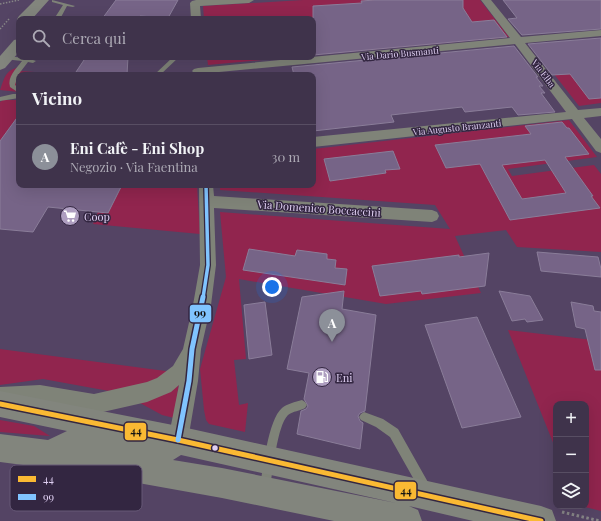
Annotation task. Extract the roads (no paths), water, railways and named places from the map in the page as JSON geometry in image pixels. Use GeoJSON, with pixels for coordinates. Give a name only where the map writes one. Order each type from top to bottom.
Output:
{"type":"FeatureCollection","features":[{"type":"Feature","properties":{"kind":"street"},"geometry":{"type":"LineString","coordinates":[[196,16],[195,2],[249,0]]}},
{"type":"Feature","properties":{"kind":"street","name":"Via Elba"},"geometry":{"type":"LineString","coordinates":[[486,0],[520,41],[601,148]]}},
{"type":"Feature","properties":{"kind":"street"},"geometry":{"type":"LineString","coordinates":[[29,16],[54,2]]}},
{"type":"Feature","properties":{"kind":"street"},"geometry":{"type":"LineString","coordinates":[[42,16],[54,2]]}},
{"type":"Feature","properties":{"kind":"street"},"geometry":{"type":"LineString","coordinates":[[2,56],[16,30]]}},
{"type":"Feature","properties":{"kind":"street","name":"Via Dario Busmanti"},"geometry":{"type":"LineString","coordinates":[[209,72],[601,33]]}},
{"type":"Feature","properties":{"kind":"street"},"geometry":{"type":"LineString","coordinates":[[2,56],[16,45]]}},
{"type":"Feature","properties":{"kind":"street"},"geometry":{"type":"LineString","coordinates":[[198,60],[199,72]]}},
{"type":"Feature","properties":{"kind":"street","name":"Via Augusto Branzanti"},"geometry":{"type":"LineString","coordinates":[[316,142],[601,112]]}},
{"type":"Feature","properties":{"kind":"street"},"geometry":{"type":"LineString","coordinates":[[50,454],[68,446],[90,441],[147,452],[162,450],[178,440],[189,381],[192,349],[202,305],[208,265],[206,188]]}},
{"type":"Feature","properties":{"kind":"street","name":"Via Domenico Boccaccini"},"geometry":{"type":"LineString","coordinates":[[207,202],[432,216]]}},
{"type":"Feature","properties":{"kind":"street"},"geometry":{"type":"LineString","coordinates":[[0,397],[40,394],[94,404],[147,392],[164,385],[180,372],[192,349]]}},
{"type":"Feature","properties":{"kind":"street"},"geometry":{"type":"LineString","coordinates":[[0,404],[270,460],[415,511]]}},
{"type":"Feature","properties":{"kind":"street"},"geometry":{"type":"LineString","coordinates":[[0,448],[50,454],[112,465]]}},
{"type":"Feature","properties":{"kind":"street"},"geometry":{"type":"LineString","coordinates":[[142,470],[264,492],[415,511],[541,521]]}},
{"type":"Feature","properties":{"kind":"lane"},"geometry":{"type":"LineString","coordinates":[[58,16],[54,2],[73,6]]}},
{"type":"Feature","properties":{"kind":"lane"},"geometry":{"type":"LineString","coordinates":[[2,56],[16,57]]}},
{"type":"Feature","properties":{"kind":"lane"},"geometry":{"type":"LineString","coordinates":[[18,72],[30,60]]}},
{"type":"Feature","properties":{"kind":"lane"},"geometry":{"type":"LineString","coordinates":[[160,72],[173,60]]}},
{"type":"Feature","properties":{"kind":"lane"},"geometry":{"type":"LineString","coordinates":[[16,74],[11,83],[16,89]]}},
{"type":"Feature","properties":{"kind":"lane"},"geometry":{"type":"LineString","coordinates":[[0,100],[16,96]]}},
{"type":"Feature","properties":{"kind":"lane"},"geometry":{"type":"LineString","coordinates":[[264,492],[270,460],[282,415],[288,409],[302,405]]}},
{"type":"Feature","properties":{"kind":"lane"},"geometry":{"type":"LineString","coordinates":[[364,417],[379,423],[394,432],[402,444],[414,470],[415,511]]}},
{"type":"Feature","properties":{"kind":"place","name":"Coop"},"geometry":{"type":"Point","coordinates":[70,216]}},
{"type":"Feature","properties":{"kind":"place","name":"Eni Cafè - Eni Shop"},"geometry":{"type":"Point","coordinates":[332,342]}},
{"type":"Feature","properties":{"kind":"place","name":"Eni"},"geometry":{"type":"Point","coordinates":[322,377]}}]}
